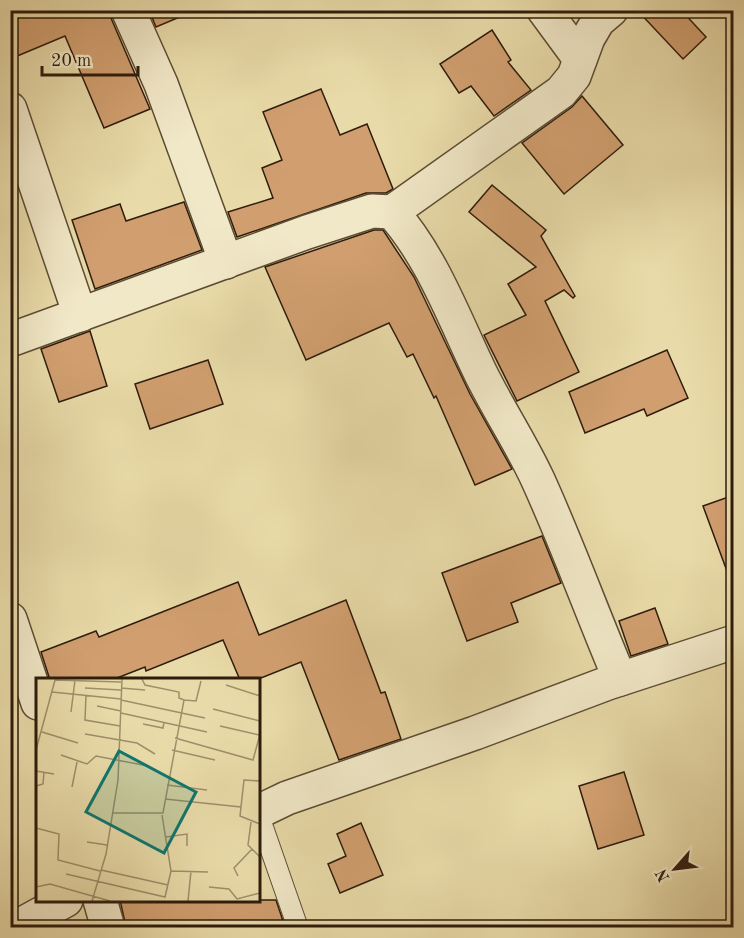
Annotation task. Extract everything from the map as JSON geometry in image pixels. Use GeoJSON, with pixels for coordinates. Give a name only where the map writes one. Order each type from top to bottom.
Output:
{"type":"FeatureCollection","features":[{"type":"Feature","properties":{"kind":"street"},"geometry":{"type":"LineString","coordinates":[[128,10],[161,84],[226,262]]}},
{"type":"Feature","properties":{"kind":"street"},"geometry":{"type":"LineString","coordinates":[[544,10],[580,59]]}},
{"type":"Feature","properties":{"kind":"street"},"geometry":{"type":"LineString","coordinates":[[10,340],[372,211],[392,212],[561,92],[574,76],[588,38],[598,21],[611,10]]}},
{"type":"Feature","properties":{"kind":"street"},"geometry":{"type":"LineString","coordinates":[[10,109],[80,315]]}},
{"type":"Feature","properties":{"kind":"street"},"geometry":{"type":"LineString","coordinates":[[392,212],[408,230],[432,272],[486,385],[537,478],[572,557],[598,628],[620,679]]}},
{"type":"Feature","properties":{"kind":"street"},"geometry":{"type":"LineString","coordinates":[[10,619],[36,697]]}},
{"type":"Feature","properties":{"kind":"street"},"geometry":{"type":"LineString","coordinates":[[260,812],[287,798],[475,733],[620,679],[734,642]]}},
{"type":"Feature","properties":{"kind":"street"},"geometry":{"type":"LineString","coordinates":[[15,927],[62,902]]}},
{"type":"Feature","properties":{"kind":"street"},"geometry":{"type":"LineString","coordinates":[[101,902],[108,927]]}},
{"type":"Feature","properties":{"kind":"lane"},"geometry":{"type":"LineString","coordinates":[[260,819],[298,927]]}},
{"type":"Feature","properties":{"kind":"building"},"geometry":{"type":"Polygon","coordinates":[[[10,10],[110,10],[111,18],[150,109],[104,128],[65,36],[10,59],[10,10]]]}},
{"type":"Feature","properties":{"kind":"building"},"geometry":{"type":"Polygon","coordinates":[[[149,10],[194,10],[194,11],[156,27],[149,10]]]}},
{"type":"Feature","properties":{"kind":"building"},"geometry":{"type":"Polygon","coordinates":[[[637,10],[681,10],[706,37],[683,59],[637,10]]]}},
{"type":"Feature","properties":{"kind":"building"},"geometry":{"type":"Polygon","coordinates":[[[492,30],[511,60],[508,62],[531,90],[494,116],[471,86],[459,93],[440,64],[492,30]]]}},
{"type":"Feature","properties":{"kind":"building"},"geometry":{"type":"Polygon","coordinates":[[[321,89],[340,135],[367,124],[393,189],[386,193],[366,193],[237,237],[228,212],[273,198],[262,168],[282,160],[263,112],[321,89]]]}},
{"type":"Feature","properties":{"kind":"building"},"geometry":{"type":"Polygon","coordinates":[[[582,96],[623,145],[564,194],[522,143],[572,107],[582,96]]]}},
{"type":"Feature","properties":{"kind":"building"},"geometry":{"type":"Polygon","coordinates":[[[492,185],[546,230],[541,236],[575,296],[573,298],[564,290],[545,301],[579,372],[517,401],[484,335],[526,315],[508,284],[536,267],[469,212],[492,185]]]}},
{"type":"Feature","properties":{"kind":"building"},"geometry":{"type":"Polygon","coordinates":[[[184,202],[202,250],[95,289],[72,220],[120,204],[126,221],[184,202]]]}},
{"type":"Feature","properties":{"kind":"building"},"geometry":{"type":"Polygon","coordinates":[[[374,230],[383,230],[414,277],[470,394],[512,469],[475,485],[436,396],[434,398],[413,354],[407,357],[389,323],[306,360],[265,267],[374,230]]]}},
{"type":"Feature","properties":{"kind":"building"},"geometry":{"type":"Polygon","coordinates":[[[90,331],[107,386],[59,402],[41,349],[90,331]]]}},
{"type":"Feature","properties":{"kind":"building"},"geometry":{"type":"Polygon","coordinates":[[[667,350],[688,398],[647,416],[644,409],[585,433],[569,392],[667,350]]]}},
{"type":"Feature","properties":{"kind":"building"},"geometry":{"type":"Polygon","coordinates":[[[208,360],[223,404],[150,429],[135,384],[208,360]]]}},
{"type":"Feature","properties":{"kind":"building"},"geometry":{"type":"Polygon","coordinates":[[[734,495],[734,581],[731,582],[703,506],[734,495]]]}},
{"type":"Feature","properties":{"kind":"building"},"geometry":{"type":"Polygon","coordinates":[[[542,536],[561,583],[511,603],[518,622],[467,641],[442,573],[542,536]]]}},
{"type":"Feature","properties":{"kind":"building"},"geometry":{"type":"Polygon","coordinates":[[[238,582],[259,635],[346,600],[381,693],[385,692],[401,739],[339,760],[301,662],[260,678],[239,678],[223,640],[146,671],[145,667],[117,678],[49,678],[41,652],[96,631],[99,637],[238,582]]]}},
{"type":"Feature","properties":{"kind":"building"},"geometry":{"type":"Polygon","coordinates":[[[655,608],[668,644],[631,656],[619,621],[655,608]]]}},
{"type":"Feature","properties":{"kind":"building"},"geometry":{"type":"Polygon","coordinates":[[[624,772],[644,835],[598,849],[579,786],[624,772]]]}},
{"type":"Feature","properties":{"kind":"building"},"geometry":{"type":"Polygon","coordinates":[[[361,823],[383,875],[340,893],[328,864],[346,856],[337,834],[361,823]]]}},
{"type":"Feature","properties":{"kind":"building"},"geometry":{"type":"Polygon","coordinates":[[[276,900],[285,927],[126,927],[120,902],[276,900]]]}}]}
